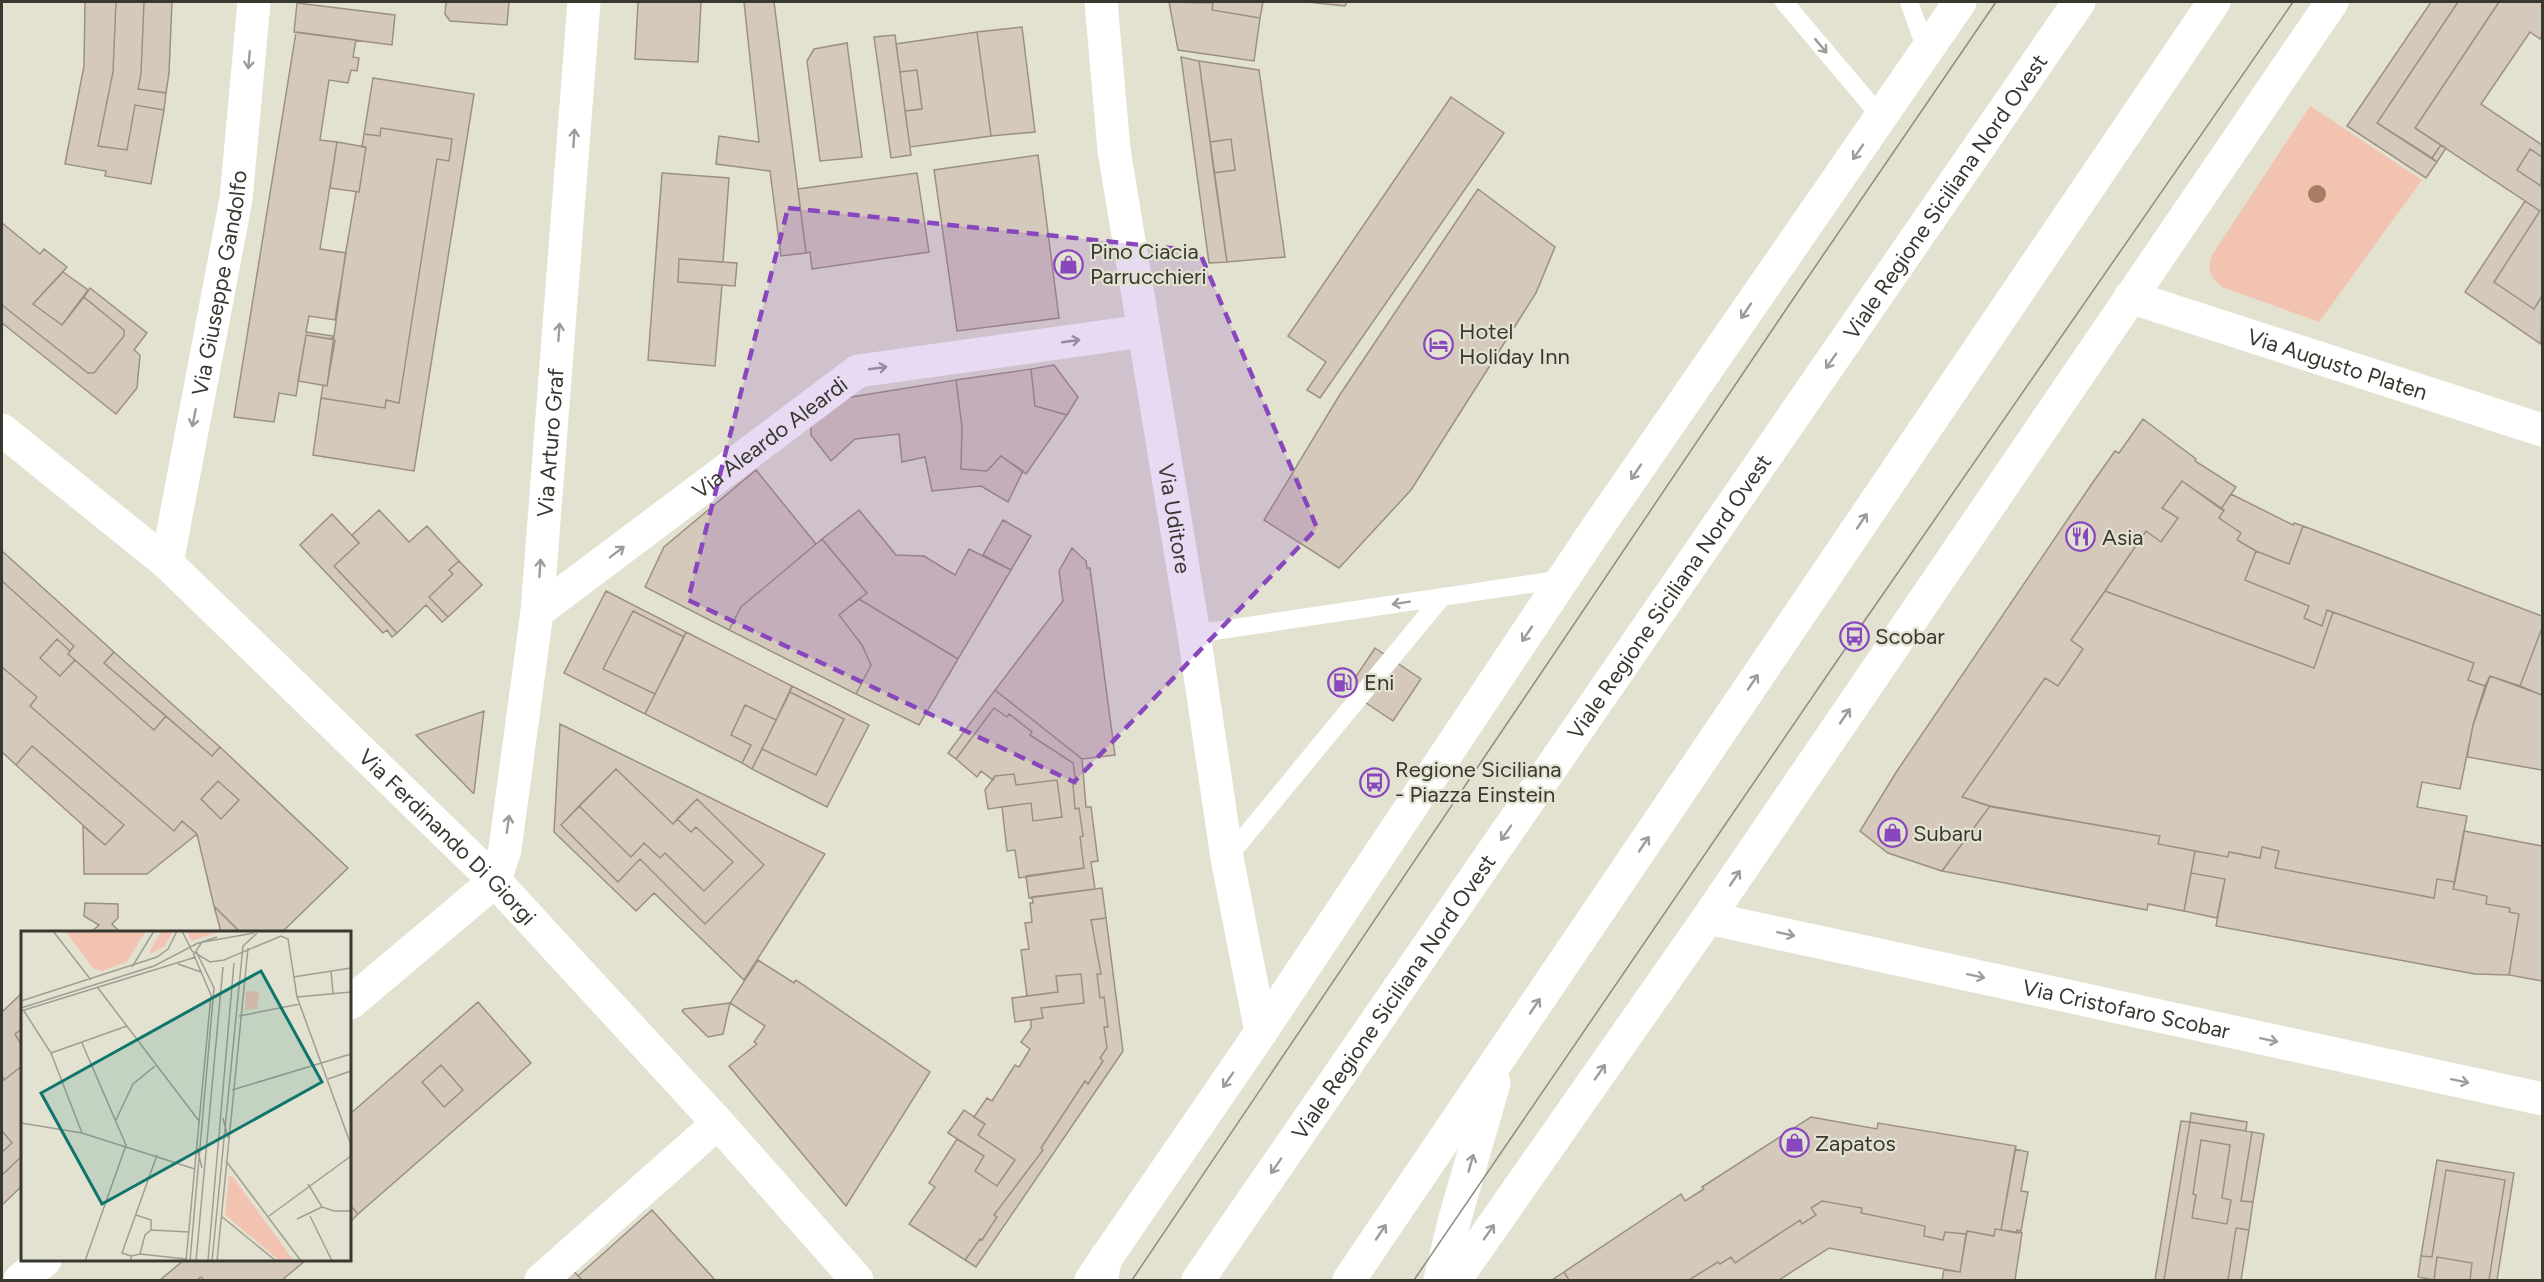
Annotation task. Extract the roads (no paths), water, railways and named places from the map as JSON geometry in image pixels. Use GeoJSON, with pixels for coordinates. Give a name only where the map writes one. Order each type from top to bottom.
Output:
{"type":"FeatureCollection","features":[{"type":"Feature","properties":{"kind":"street","name":"Via Giuseppe Gandolfo"},"geometry":{"type":"LineString","coordinates":[[167,563],[236,199],[254,2]]}},
{"type":"Feature","properties":{"kind":"street","name":"Via Arturo Graf"},"geometry":{"type":"LineString","coordinates":[[495,881],[505,849],[537,612],[585,2]]}},
{"type":"Feature","properties":{"kind":"street","name":"Via Uditore"},"geometry":{"type":"LineString","coordinates":[[1101,2],[1114,150],[1194,634],[1227,858],[1261,1032]]}},
{"type":"Feature","properties":{"kind":"street"},"geometry":{"type":"LineString","coordinates":[[1099,1273],[1563,579],[1960,2]]}},
{"type":"Feature","properties":{"kind":"street","name":"Viale Regione Siciliana Nord Ovest"},"geometry":{"type":"LineString","coordinates":[[1198,1281],[2079,2]]}},
{"type":"Feature","properties":{"kind":"street"},"geometry":{"type":"LineString","coordinates":[[1348,1281],[2214,2]]}},
{"type":"Feature","properties":{"kind":"street"},"geometry":{"type":"LineString","coordinates":[[1455,1281],[1708,918],[2332,2]]}},
{"type":"Feature","properties":{"kind":"street","name":"Via Augusto Platen"},"geometry":{"type":"LineString","coordinates":[[2130,297],[2542,429]]}},
{"type":"Feature","properties":{"kind":"street","name":"Via Aleardo Aleardi"},"geometry":{"type":"LineString","coordinates":[[537,612],[858,371],[1143,331]]}},
{"type":"Feature","properties":{"kind":"street","name":"Via Ferdinando Di Giorgi"},"geometry":{"type":"LineString","coordinates":[[2,430],[167,563],[495,881],[718,1123],[857,1281]]}},
{"type":"Feature","properties":{"kind":"street"},"geometry":{"type":"LineString","coordinates":[[351,1002],[495,881]]}},
{"type":"Feature","properties":{"kind":"street","name":"Via Cristofaro Scobar"},"geometry":{"type":"LineString","coordinates":[[1708,918],[2542,1099]]}},
{"type":"Feature","properties":{"kind":"street"},"geometry":{"type":"LineString","coordinates":[[1440,1281],[1454,1222],[1502,1054]]}},
{"type":"Feature","properties":{"kind":"street"},"geometry":{"type":"LineString","coordinates":[[541,1281],[718,1123]]}},
{"type":"Feature","properties":{"kind":"street"},"geometry":{"type":"LineString","coordinates":[[20,1281],[44,1261]]}},
{"type":"Feature","properties":{"kind":"lane"},"geometry":{"type":"LineString","coordinates":[[1784,2],[1881,117]]}},
{"type":"Feature","properties":{"kind":"lane"},"geometry":{"type":"LineString","coordinates":[[1908,2],[1927,52]]}},
{"type":"Feature","properties":{"kind":"lane"},"geometry":{"type":"LineString","coordinates":[[1194,634],[1563,579]]}},
{"type":"Feature","properties":{"kind":"lane"},"geometry":{"type":"LineString","coordinates":[[1227,858],[1442,597]]}},
{"type":"Feature","properties":{"kind":"tram line"},"geometry":{"type":"LineString","coordinates":[[1132,1280],[1996,2]]}},
{"type":"Feature","properties":{"kind":"tram line"},"geometry":{"type":"LineString","coordinates":[[1414,1280],[1854,636],[2293,2]]}},
{"type":"Feature","properties":{"kind":"place","name":"Pino Ciacia Parrucchieri"},"geometry":{"type":"Point","coordinates":[1069,264]}},
{"type":"Feature","properties":{"kind":"place","name":"Hotel Holiday Inn"},"geometry":{"type":"Point","coordinates":[1438,344]}},
{"type":"Feature","properties":{"kind":"place","name":"Asia"},"geometry":{"type":"Point","coordinates":[2081,537]}},
{"type":"Feature","properties":{"kind":"place","name":"Scobar"},"geometry":{"type":"Point","coordinates":[1854,636]}},
{"type":"Feature","properties":{"kind":"place","name":"Eni"},"geometry":{"type":"Point","coordinates":[1343,682]}},
{"type":"Feature","properties":{"kind":"place","name":"Regione Siciliana - Piazza Einstein"},"geometry":{"type":"Point","coordinates":[1374,782]}},
{"type":"Feature","properties":{"kind":"place","name":"Subaru"},"geometry":{"type":"Point","coordinates":[1892,833]}},
{"type":"Feature","properties":{"kind":"place","name":"Zapatos"},"geometry":{"type":"Point","coordinates":[1794,1143]}}]}
